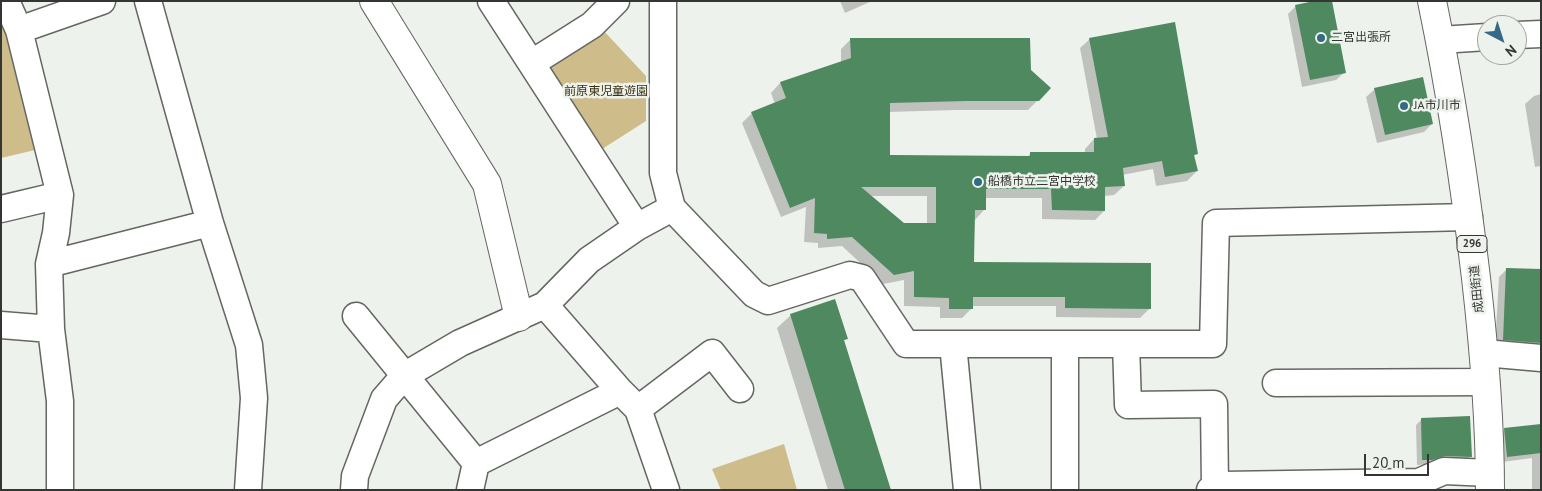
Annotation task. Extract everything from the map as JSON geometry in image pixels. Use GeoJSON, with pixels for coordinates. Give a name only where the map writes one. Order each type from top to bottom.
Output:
{"type":"FeatureCollection","features":[{"type":"Feature","properties":{"kind":"main road"},"geometry":{"type":"LineString","coordinates":[[374,1],[487,184],[519,317]]}},
{"type":"Feature","properties":{"kind":"main road","name":"成田街道"},"geometry":{"type":"LineString","coordinates":[[1432,1],[1461,158],[1469,217],[1484,353],[1490,481]]}},
{"type":"Feature","properties":{"kind":"street"},"geometry":{"type":"LineString","coordinates":[[19,30],[102,1]]}},
{"type":"Feature","properties":{"kind":"street"},"geometry":{"type":"LineString","coordinates":[[148,1],[210,223],[249,345],[254,398],[248,490]]}},
{"type":"Feature","properties":{"kind":"street"},"geometry":{"type":"LineString","coordinates":[[491,1],[637,227]]}},
{"type":"Feature","properties":{"kind":"street"},"geometry":{"type":"LineString","coordinates":[[532,63],[592,25],[616,1]]}},
{"type":"Feature","properties":{"kind":"street"},"geometry":{"type":"LineString","coordinates":[[663,1],[663,173],[672,208],[754,294],[768,301],[850,275],[862,278],[906,344],[1213,344],[1216,224],[1469,217]]}},
{"type":"Feature","properties":{"kind":"street"},"geometry":{"type":"LineString","coordinates":[[4,2],[19,30],[60,195],[56,233],[49,264],[51,329],[60,401],[60,490]]}},
{"type":"Feature","properties":{"kind":"street"},"geometry":{"type":"LineString","coordinates":[[1527,35],[1541,34]]}},
{"type":"Feature","properties":{"kind":"street"},"geometry":{"type":"LineString","coordinates":[[1440,40],[1477,38]]}},
{"type":"Feature","properties":{"kind":"street"},"geometry":{"type":"LineString","coordinates":[[1,209],[60,195]]}},
{"type":"Feature","properties":{"kind":"street"},"geometry":{"type":"LineString","coordinates":[[354,490],[355,476],[384,400],[404,376],[460,343],[545,305],[589,260],[637,227],[672,208]]}},
{"type":"Feature","properties":{"kind":"street"},"geometry":{"type":"LineString","coordinates":[[49,264],[210,223]]}},
{"type":"Feature","properties":{"kind":"street"},"geometry":{"type":"LineString","coordinates":[[545,305],[629,400],[666,490]]}},
{"type":"Feature","properties":{"kind":"street"},"geometry":{"type":"LineString","coordinates":[[356,316],[476,463]]}},
{"type":"Feature","properties":{"kind":"street"},"geometry":{"type":"LineString","coordinates":[[1,325],[51,329]]}},
{"type":"Feature","properties":{"kind":"street"},"geometry":{"type":"LineString","coordinates":[[953,344],[967,490]]}},
{"type":"Feature","properties":{"kind":"street"},"geometry":{"type":"LineString","coordinates":[[1065,344],[1065,490]]}},
{"type":"Feature","properties":{"kind":"street"},"geometry":{"type":"LineString","coordinates":[[1126,344],[1128,405],[1214,404],[1213,489],[1222,485],[1419,482],[1444,470],[1490,481]]}},
{"type":"Feature","properties":{"kind":"street"},"geometry":{"type":"LineString","coordinates":[[476,463],[629,400],[712,353],[740,389]]}},
{"type":"Feature","properties":{"kind":"street"},"geometry":{"type":"LineString","coordinates":[[1484,353],[1541,358]]}},
{"type":"Feature","properties":{"kind":"street"},"geometry":{"type":"LineString","coordinates":[[1276,383],[1486,382]]}},
{"type":"Feature","properties":{"kind":"street"},"geometry":{"type":"LineString","coordinates":[[470,490],[476,463]]}},
{"type":"Feature","properties":{"kind":"green space"},"geometry":{"type":"Polygon","coordinates":[[[1,14],[48,147],[1,158],[1,14]]]}},
{"type":"Feature","properties":{"kind":"green space","name":"前原東児童遊園"},"geometry":{"type":"Polygon","coordinates":[[[602,29],[646,76],[646,121],[599,151],[547,73],[550,63],[602,29]]]}},
{"type":"Feature","properties":{"kind":"green space"},"geometry":{"type":"Polygon","coordinates":[[[784,444],[797,490],[721,490],[712,469],[784,444]]]}},
{"type":"Feature","properties":{"kind":"building"},"geometry":{"type":"Polygon","coordinates":[[[1314,1],[1332,1],[1346,73],[1310,80],[1295,5],[1314,1]]]}},
{"type":"Feature","properties":{"kind":"building"},"geometry":{"type":"Polygon","coordinates":[[[1175,22],[1198,154],[1194,155],[1198,171],[1165,177],[1162,161],[1123,168],[1125,186],[1105,187],[1105,211],[1052,210],[1051,189],[986,189],[986,210],[975,210],[974,262],[1151,263],[1151,309],[1065,308],[1065,297],[973,297],[973,309],[949,309],[949,298],[914,297],[914,271],[894,275],[852,237],[827,239],[827,234],[814,233],[815,198],[790,208],[751,112],[786,98],[780,82],[851,58],[850,38],[1030,38],[1031,70],[1051,88],[1039,101],[890,103],[890,155],[1030,156],[1030,152],[1094,152],[1094,138],[1108,137],[1089,38],[1175,22]],[[861,187],[904,223],[936,223],[936,187],[861,187]]]}},
{"type":"Feature","properties":{"kind":"building","name":"JA市川市"},"geometry":{"type":"Polygon","coordinates":[[[1423,77],[1433,124],[1385,135],[1374,88],[1423,77]]]}},
{"type":"Feature","properties":{"kind":"building"},"geometry":{"type":"Polygon","coordinates":[[[1506,268],[1541,269],[1541,343],[1503,340],[1506,268]]]}},
{"type":"Feature","properties":{"kind":"building"},"geometry":{"type":"Polygon","coordinates":[[[835,299],[848,339],[844,340],[891,490],[845,490],[790,314],[835,299]]]}},
{"type":"Feature","properties":{"kind":"building"},"geometry":{"type":"Polygon","coordinates":[[[1470,416],[1472,457],[1445,456],[1432,460],[1422,460],[1421,418],[1470,416]]]}},
{"type":"Feature","properties":{"kind":"building"},"geometry":{"type":"Polygon","coordinates":[[[1541,424],[1541,453],[1507,457],[1504,428],[1541,424]]]}},
{"type":"Feature","properties":{"kind":"place","name":"二宮出張所"},"geometry":{"type":"Point","coordinates":[1321,38]}},
{"type":"Feature","properties":{"kind":"place","name":"JA市川市"},"geometry":{"type":"Point","coordinates":[1404,106]}},
{"type":"Feature","properties":{"kind":"place","name":"船橋市立二宮中学校"},"geometry":{"type":"Point","coordinates":[978,182]}}]}
